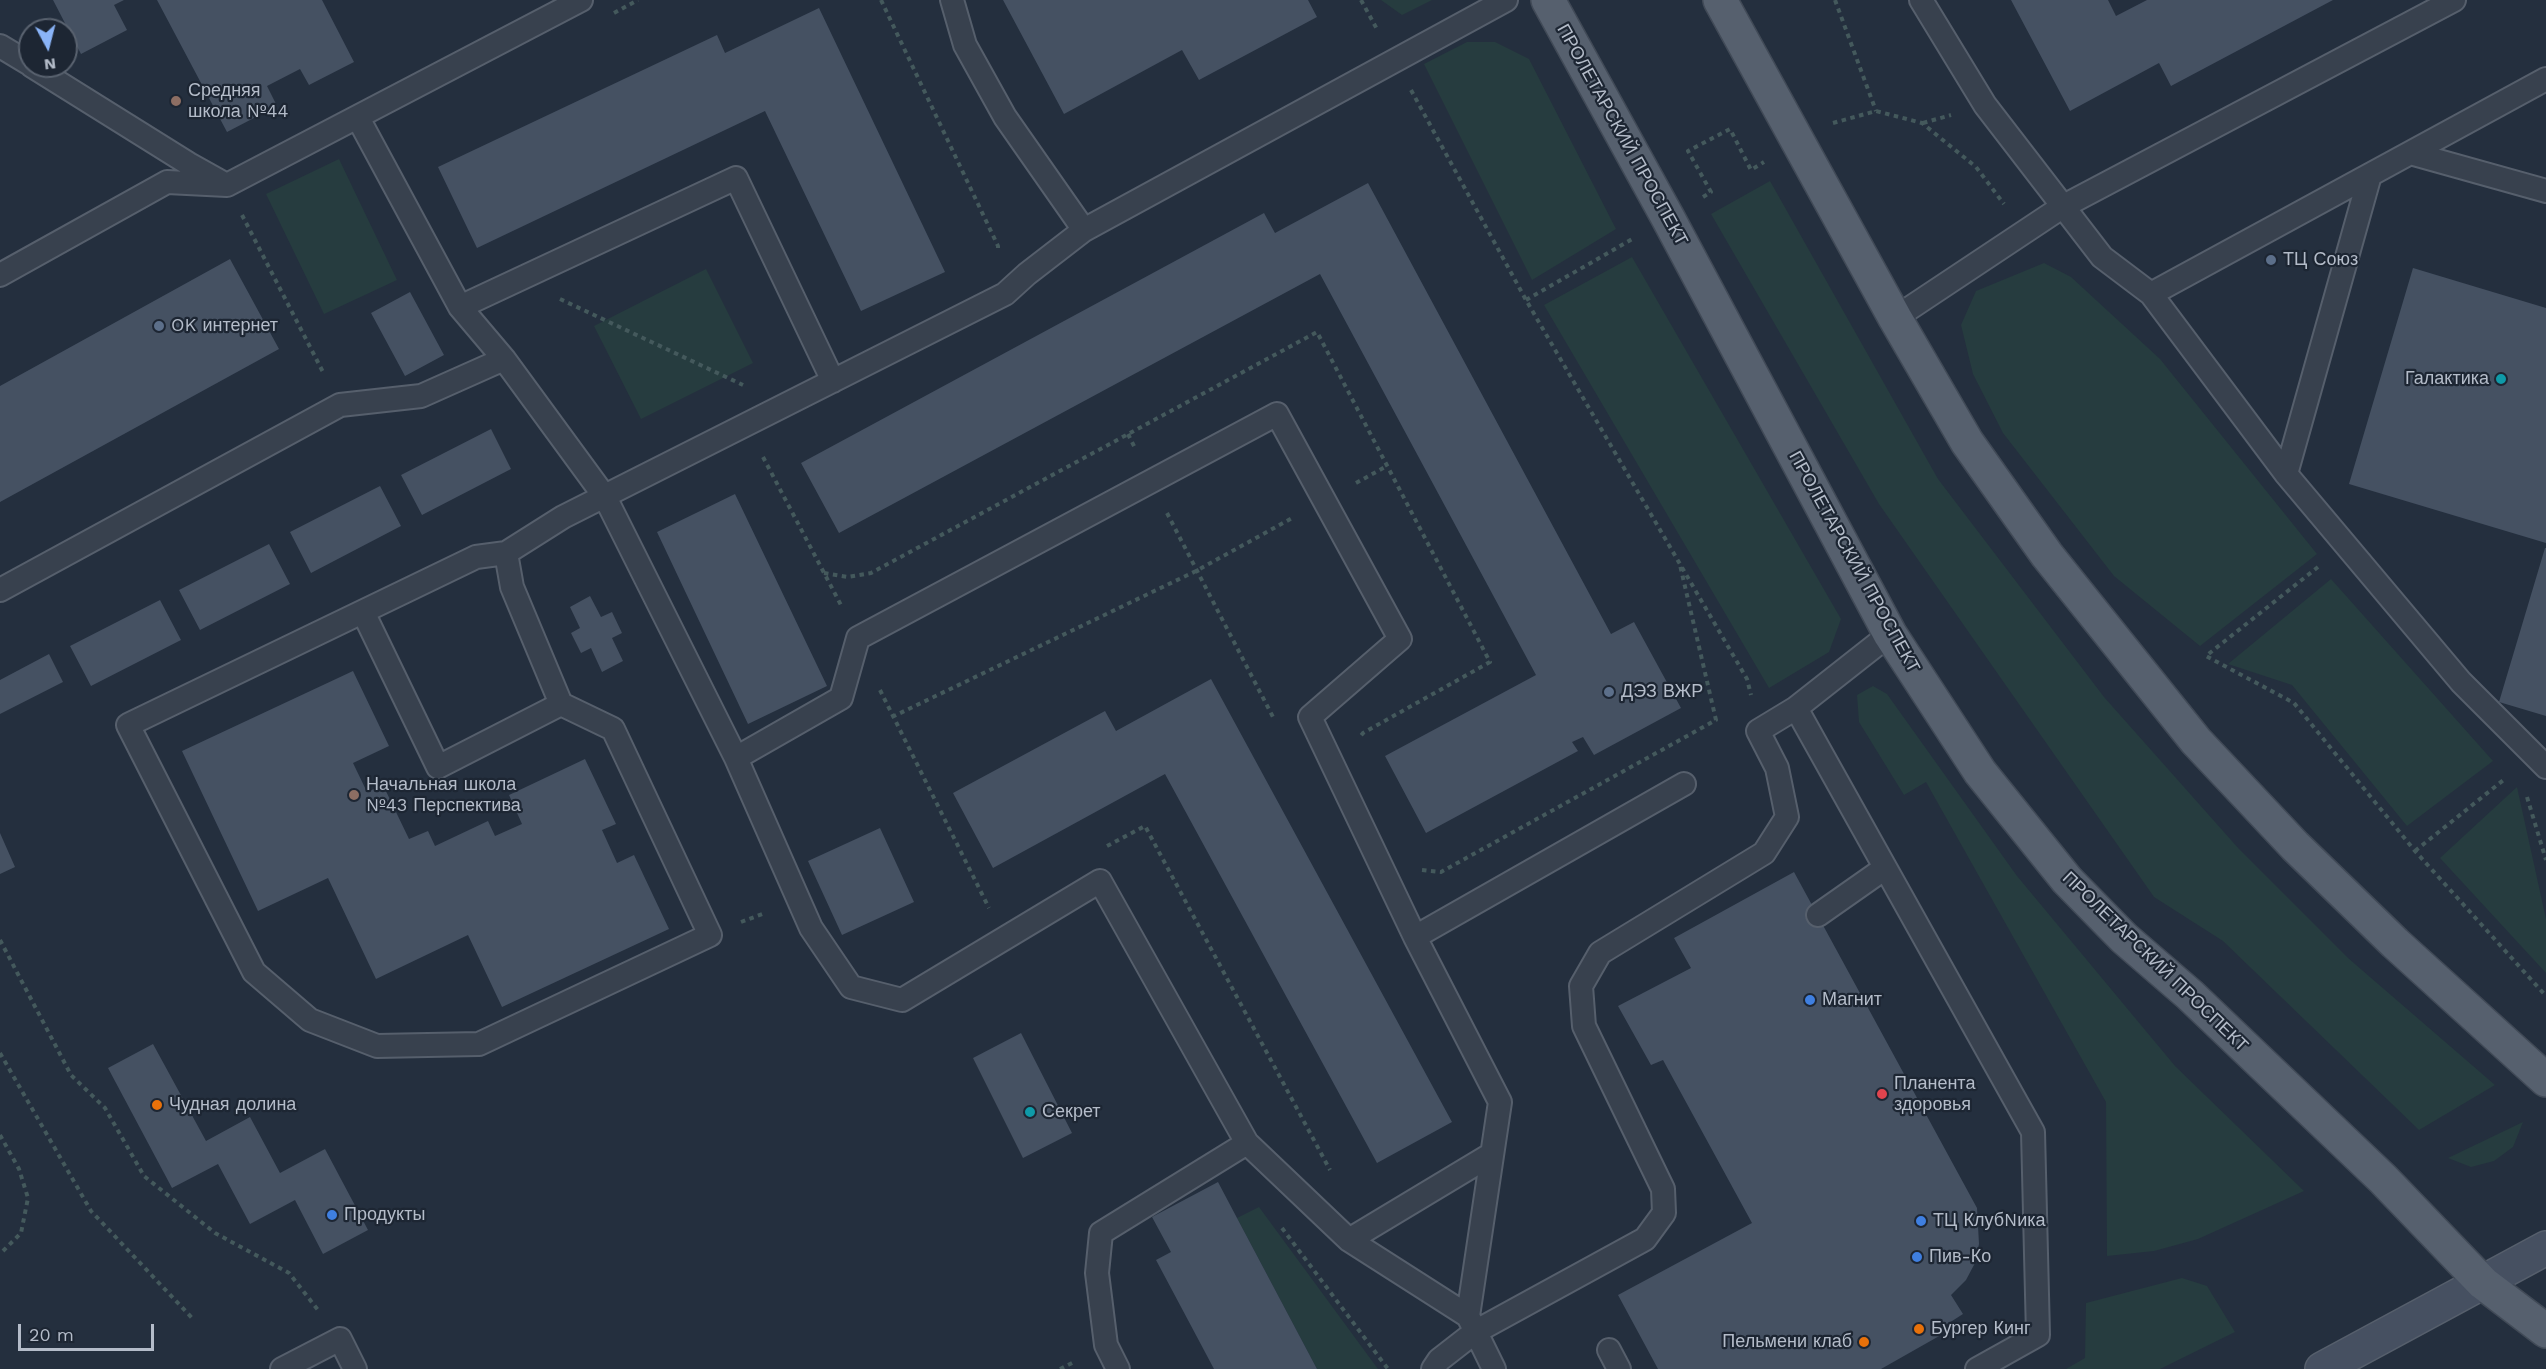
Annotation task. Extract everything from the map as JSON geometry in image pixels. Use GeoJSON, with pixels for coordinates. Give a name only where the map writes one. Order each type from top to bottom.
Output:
{"type":"FeatureCollection","features":[{"type":"Feature","properties":{"kind":"main road","name":"ПРОЛЕТАРСКИЙ ПРОСПЕКТ"},"geometry":{"type":"LineString","coordinates":[[1548,0],[1668,218],[1890,634],[1980,772],[2067,880],[2124,938],[2190,995],[2383,1179],[2483,1283],[2546,1331]]}},
{"type":"Feature","properties":{"kind":"main road"},"geometry":{"type":"LineString","coordinates":[[1720,0],[1895,318],[1967,442],[2047,555],[2196,741],[2295,846],[2395,942],[2546,1080]]}},
{"type":"Feature","properties":{"kind":"main road"},"geometry":{"type":"LineString","coordinates":[[2322,1369],[2546,1248]]}},
{"type":"Feature","properties":{"kind":"lane"},"geometry":{"type":"LineString","coordinates":[[0,275],[167,183],[227,185],[581,0]]}},
{"type":"Feature","properties":{"kind":"lane"},"geometry":{"type":"LineString","coordinates":[[952,0],[965,45],[1005,117],[1084,230]]}},
{"type":"Feature","properties":{"kind":"lane"},"geometry":{"type":"LineString","coordinates":[[506,553],[512,586],[561,704],[613,729],[710,935],[479,1044],[377,1046],[310,1020],[254,972],[128,725],[476,557],[506,553],[563,517],[1005,294],[1084,230],[1506,0]]}},
{"type":"Feature","properties":{"kind":"lane"},"geometry":{"type":"LineString","coordinates":[[1921,0],[1985,105],[2102,257],[2151,294],[2286,474],[2461,682],[2546,768]]}},
{"type":"Feature","properties":{"kind":"lane"},"geometry":{"type":"LineString","coordinates":[[1895,318],[2062,207],[2454,0]]}},
{"type":"Feature","properties":{"kind":"lane"},"geometry":{"type":"LineString","coordinates":[[0,46],[18,57]]}},
{"type":"Feature","properties":{"kind":"lane"},"geometry":{"type":"LineString","coordinates":[[52,78],[189,164],[227,185]]}},
{"type":"Feature","properties":{"kind":"lane"},"geometry":{"type":"LineString","coordinates":[[2151,294],[2546,79]]}},
{"type":"Feature","properties":{"kind":"lane"},"geometry":{"type":"LineString","coordinates":[[358,117],[460,307],[504,359],[605,497],[736,758],[811,928],[851,987],[902,1000],[1100,881],[1247,1143],[1349,1240],[1472,1324],[1494,1369]]}},
{"type":"Feature","properties":{"kind":"lane"},"geometry":{"type":"LineString","coordinates":[[2410,153],[2546,191]]}},
{"type":"Feature","properties":{"kind":"lane"},"geometry":{"type":"LineString","coordinates":[[2286,474],[2370,175]]}},
{"type":"Feature","properties":{"kind":"lane"},"geometry":{"type":"LineString","coordinates":[[460,307],[736,178],[833,381]]}},
{"type":"Feature","properties":{"kind":"lane"},"geometry":{"type":"LineString","coordinates":[[0,590],[340,405],[421,396],[504,359]]}},
{"type":"Feature","properties":{"kind":"lane"},"geometry":{"type":"LineString","coordinates":[[736,758],[841,699],[858,638],[1277,414],[1400,639],[1310,717],[1415,937],[1500,1102],[1472,1324]]}},
{"type":"Feature","properties":{"kind":"lane"},"geometry":{"type":"LineString","coordinates":[[363,612],[438,767],[561,704]]}},
{"type":"Feature","properties":{"kind":"lane"},"geometry":{"type":"LineString","coordinates":[[1433,1369],[1438,1360],[1472,1324],[1645,1239],[1664,1213],[1663,1189],[1584,1026],[1581,986],[1600,953],[1764,853],[1787,817],[1777,768],[1758,731],[1796,708],[1890,634]]}},
{"type":"Feature","properties":{"kind":"lane"},"geometry":{"type":"LineString","coordinates":[[1796,708],[2033,1132],[2038,1335],[1977,1369]]}},
{"type":"Feature","properties":{"kind":"lane"},"geometry":{"type":"LineString","coordinates":[[1415,937],[1684,784]]}},
{"type":"Feature","properties":{"kind":"lane"},"geometry":{"type":"LineString","coordinates":[[1818,915],[1885,868]]}},
{"type":"Feature","properties":{"kind":"lane"},"geometry":{"type":"LineString","coordinates":[[1118,1369],[1106,1345],[1097,1274],[1101,1233],[1247,1143]]}},
{"type":"Feature","properties":{"kind":"lane"},"geometry":{"type":"LineString","coordinates":[[1349,1240],[1492,1154]]}},
{"type":"Feature","properties":{"kind":"lane"},"geometry":{"type":"LineString","coordinates":[[282,1369],[340,1339],[355,1369]]}},
{"type":"Feature","properties":{"kind":"path"},"geometry":{"type":"LineString","coordinates":[[607,17],[638,0]]}},
{"type":"Feature","properties":{"kind":"path"},"geometry":{"type":"LineString","coordinates":[[881,0],[998,246],[998,256]]}},
{"type":"Feature","properties":{"kind":"path"},"geometry":{"type":"LineString","coordinates":[[1361,0],[1526,300],[1747,679],[1758,731]]}},
{"type":"Feature","properties":{"kind":"path"},"geometry":{"type":"LineString","coordinates":[[1835,0],[1876,111],[1922,123]]}},
{"type":"Feature","properties":{"kind":"path"},"geometry":{"type":"LineString","coordinates":[[1526,300],[1711,192],[1688,151],[1730,129],[1751,170]]}},
{"type":"Feature","properties":{"kind":"path"},"geometry":{"type":"LineString","coordinates":[[227,185],[340,405]]}},
{"type":"Feature","properties":{"kind":"path"},"geometry":{"type":"LineString","coordinates":[[519,279],[747,387]]}},
{"type":"Feature","properties":{"kind":"path"},"geometry":{"type":"LineString","coordinates":[[1128,434],[1196,571],[1280,730]]}},
{"type":"Feature","properties":{"kind":"path"},"geometry":{"type":"LineString","coordinates":[[892,717],[1196,571],[1387,466]]}},
{"type":"Feature","properties":{"kind":"path"},"geometry":{"type":"LineString","coordinates":[[2346,545],[2206,656],[2294,703],[2415,851],[2546,996]]}},
{"type":"Feature","properties":{"kind":"path"},"geometry":{"type":"LineString","coordinates":[[2415,851],[2510,775]]}},
{"type":"Feature","properties":{"kind":"path"},"geometry":{"type":"LineString","coordinates":[[2525,789],[2546,860]]}},
{"type":"Feature","properties":{"kind":"path"},"geometry":{"type":"LineString","coordinates":[[1103,848],[1145,826],[1335,1179]]}},
{"type":"Feature","properties":{"kind":"path"},"geometry":{"type":"LineString","coordinates":[[710,935],[767,911],[796,895]]}},
{"type":"Feature","properties":{"kind":"path"},"geometry":{"type":"LineString","coordinates":[[990,909],[1000,903]]}},
{"type":"Feature","properties":{"kind":"path"},"geometry":{"type":"LineString","coordinates":[[0,940],[70,1075],[105,1108],[144,1176],[214,1233],[289,1273],[340,1339]]}},
{"type":"Feature","properties":{"kind":"path"},"geometry":{"type":"LineString","coordinates":[[0,1053],[91,1211],[193,1319]]}},
{"type":"Feature","properties":{"kind":"path"},"geometry":{"type":"LineString","coordinates":[[0,1135],[19,1169],[28,1198],[21,1233],[0,1254]]}},
{"type":"Feature","properties":{"kind":"path"},"geometry":{"type":"LineString","coordinates":[[1275,1220],[1388,1369]]}},
{"type":"Feature","properties":{"kind":"green space"},"geometry":{"type":"Polygon","coordinates":[[[1381,0],[1432,0],[1402,15],[1381,0]]]}},
{"type":"Feature","properties":{"kind":"green space"},"geometry":{"type":"Polygon","coordinates":[[[1467,42],[1495,42],[1529,59],[1616,229],[1532,280],[1424,64],[1467,42]]]}},
{"type":"Feature","properties":{"kind":"green space"},"geometry":{"type":"Polygon","coordinates":[[[339,159],[397,280],[324,314],[266,194],[339,159]]]}},
{"type":"Feature","properties":{"kind":"green space"},"geometry":{"type":"Polygon","coordinates":[[[1770,181],[1938,479],[2104,697],[2239,849],[2348,958],[2495,1085],[2419,1130],[2223,941],[2154,897],[1879,504],[1711,214],[1770,181]]]}},
{"type":"Feature","properties":{"kind":"green space"},"geometry":{"type":"Polygon","coordinates":[[[1632,257],[1841,619],[1829,652],[1769,688],[1544,305],[1632,257]]]}},
{"type":"Feature","properties":{"kind":"green space"},"geometry":{"type":"Polygon","coordinates":[[[2044,263],[2071,277],[2160,359],[2317,554],[2200,646],[2114,576],[2003,433],[1973,374],[1961,325],[1976,291],[2044,263]]]}},
{"type":"Feature","properties":{"kind":"green space"},"geometry":{"type":"Polygon","coordinates":[[[706,269],[753,363],[641,419],[594,326],[706,269]]]}},
{"type":"Feature","properties":{"kind":"green space"},"geometry":{"type":"Polygon","coordinates":[[[2331,579],[2493,761],[2407,826],[2292,685],[2228,664],[2331,579]]]}},
{"type":"Feature","properties":{"kind":"green space"},"geometry":{"type":"Polygon","coordinates":[[[1873,686],[1887,694],[2017,876],[2175,1066],[2304,1191],[2198,1239],[2154,1251],[2107,1256],[2106,1102],[1926,782],[1904,795],[1859,722],[1857,695],[1873,686]]]}},
{"type":"Feature","properties":{"kind":"green space"},"geometry":{"type":"Polygon","coordinates":[[[2517,787],[2546,919],[2546,973],[2440,858],[2517,787]]]}},
{"type":"Feature","properties":{"kind":"green space"},"geometry":{"type":"Polygon","coordinates":[[[2523,1122],[2513,1147],[2494,1161],[2471,1167],[2448,1158],[2523,1122]]]}},
{"type":"Feature","properties":{"kind":"green space"},"geometry":{"type":"Polygon","coordinates":[[[1259,1207],[1378,1369],[1317,1369],[1237,1218],[1259,1207]]]}},
{"type":"Feature","properties":{"kind":"green space"},"geometry":{"type":"Polygon","coordinates":[[[2182,1278],[2207,1286],[2235,1332],[2160,1369],[2066,1369],[2085,1358],[2086,1303],[2182,1278]]]}},
{"type":"Feature","properties":{"kind":"building"},"geometry":{"type":"Polygon","coordinates":[[[53,0],[124,0],[114,5],[127,30],[81,54],[78,48],[78,18],[62,18],[53,0]]]}},
{"type":"Feature","properties":{"kind":"building"},"geometry":{"type":"Polygon","coordinates":[[[157,0],[322,0],[354,62],[309,85],[300,69],[267,86],[277,106],[227,132],[157,0]]]}},
{"type":"Feature","properties":{"kind":"building"},"geometry":{"type":"Polygon","coordinates":[[[1003,0],[1308,0],[1317,17],[1199,80],[1182,50],[1064,114],[1003,0]]]}},
{"type":"Feature","properties":{"kind":"building"},"geometry":{"type":"Polygon","coordinates":[[[2011,0],[2108,0],[2116,16],[2147,0],[2333,0],[2171,86],[2159,63],[2070,111],[2011,0]]]}},
{"type":"Feature","properties":{"kind":"building"},"geometry":{"type":"Polygon","coordinates":[[[819,8],[945,272],[861,311],[765,111],[477,248],[438,167],[717,35],[725,53],[819,8]]]}},
{"type":"Feature","properties":{"kind":"building"},"geometry":{"type":"Polygon","coordinates":[[[1368,183],[1611,634],[1634,622],[1681,708],[1594,755],[1583,737],[1572,742],[1578,751],[1426,833],[1385,756],[1536,675],[1320,274],[839,533],[801,463],[1264,213],[1275,233],[1368,183]]]}},
{"type":"Feature","properties":{"kind":"building"},"geometry":{"type":"Polygon","coordinates":[[[230,259],[279,349],[0,502],[0,386],[230,259]]]}},
{"type":"Feature","properties":{"kind":"building"},"geometry":{"type":"Polygon","coordinates":[[[2413,268],[2546,308],[2546,543],[2349,484],[2413,268]]]}},
{"type":"Feature","properties":{"kind":"building"},"geometry":{"type":"Polygon","coordinates":[[[410,292],[444,355],[405,376],[371,313],[410,292]]]}},
{"type":"Feature","properties":{"kind":"building"},"geometry":{"type":"Polygon","coordinates":[[[491,429],[511,469],[422,515],[401,475],[491,429]]]}},
{"type":"Feature","properties":{"kind":"building"},"geometry":{"type":"Polygon","coordinates":[[[380,486],[401,526],[311,573],[290,532],[380,486]]]}},
{"type":"Feature","properties":{"kind":"building"},"geometry":{"type":"Polygon","coordinates":[[[735,494],[827,686],[748,724],[657,532],[735,494]]]}},
{"type":"Feature","properties":{"kind":"building"},"geometry":{"type":"Polygon","coordinates":[[[269,544],[290,584],[200,630],[179,590],[269,544]]]}},
{"type":"Feature","properties":{"kind":"building"},"geometry":{"type":"Polygon","coordinates":[[[2546,548],[2546,716],[2499,702],[2546,548]]]}},
{"type":"Feature","properties":{"kind":"building"},"geometry":{"type":"Polygon","coordinates":[[[590,596],[601,617],[612,612],[622,633],[612,638],[623,661],[602,672],[591,648],[581,653],[571,633],[580,628],[570,607],[590,596]]]}},
{"type":"Feature","properties":{"kind":"building"},"geometry":{"type":"Polygon","coordinates":[[[160,600],[181,640],[91,686],[70,646],[160,600]]]}},
{"type":"Feature","properties":{"kind":"building"},"geometry":{"type":"Polygon","coordinates":[[[49,654],[63,682],[0,714],[0,680],[49,654]]]}},
{"type":"Feature","properties":{"kind":"building"},"geometry":{"type":"Polygon","coordinates":[[[353,671],[389,746],[353,763],[367,792],[383,785],[409,839],[428,831],[435,846],[488,821],[495,836],[522,824],[509,795],[585,759],[616,824],[602,830],[617,863],[634,855],[669,929],[502,1007],[468,935],[376,979],[328,878],[258,911],[182,751],[353,671]]]}},
{"type":"Feature","properties":{"kind":"building"},"geometry":{"type":"Polygon","coordinates":[[[1211,679],[1452,1122],[1377,1163],[1165,774],[993,868],[953,793],[1105,711],[1116,731],[1211,679]]]}},
{"type":"Feature","properties":{"kind":"building"},"geometry":{"type":"Polygon","coordinates":[[[880,828],[914,902],[842,935],[808,861],[880,828]]]}},
{"type":"Feature","properties":{"kind":"building"},"geometry":{"type":"Polygon","coordinates":[[[0,833],[15,867],[0,874],[0,833]]]}},
{"type":"Feature","properties":{"kind":"building"},"geometry":{"type":"Polygon","coordinates":[[[1794,872],[1977,1208],[1979,1244],[1975,1263],[1966,1280],[1951,1295],[1963,1314],[1938,1330],[1941,1335],[1881,1369],[1658,1369],[1618,1295],[1752,1223],[1663,1060],[1651,1065],[1618,1006],[1691,968],[1674,938],[1794,872]]]}},
{"type":"Feature","properties":{"kind":"building","name":"Секрет"},"geometry":{"type":"Polygon","coordinates":[[[1021,1033],[1072,1133],[1023,1158],[973,1058],[1021,1033]]]}},
{"type":"Feature","properties":{"kind":"building"},"geometry":{"type":"Polygon","coordinates":[[[153,1044],[206,1141],[250,1117],[280,1173],[325,1149],[368,1230],[323,1254],[295,1200],[250,1224],[218,1164],[172,1188],[108,1068],[153,1044]]]}},
{"type":"Feature","properties":{"kind":"building"},"geometry":{"type":"Polygon","coordinates":[[[1218,1182],[1317,1369],[1214,1369],[1156,1260],[1171,1252],[1152,1217],[1218,1182]]]}},
{"type":"Feature","properties":{"kind":"place","name":"Средняя школа №44"},"geometry":{"type":"Point","coordinates":[176,101]}},
{"type":"Feature","properties":{"kind":"place","name":"ТЦ Союз"},"geometry":{"type":"Point","coordinates":[2271,260]}},
{"type":"Feature","properties":{"kind":"place","name":"OK интернет"},"geometry":{"type":"Point","coordinates":[159,326]}},
{"type":"Feature","properties":{"kind":"place","name":"Галактика"},"geometry":{"type":"Point","coordinates":[2501,379]}},
{"type":"Feature","properties":{"kind":"place","name":"ДЭЗ ВЖР"},"geometry":{"type":"Point","coordinates":[1609,692]}},
{"type":"Feature","properties":{"kind":"place","name":"Начальная школа №43 Перспектива"},"geometry":{"type":"Point","coordinates":[354,795]}},
{"type":"Feature","properties":{"kind":"place","name":"Магнит"},"geometry":{"type":"Point","coordinates":[1810,1000]}},
{"type":"Feature","properties":{"kind":"place","name":"Планента здоровья"},"geometry":{"type":"Point","coordinates":[1882,1094]}},
{"type":"Feature","properties":{"kind":"place","name":"Чудная долина"},"geometry":{"type":"Point","coordinates":[157,1105]}},
{"type":"Feature","properties":{"kind":"place","name":"Секрет"},"geometry":{"type":"Point","coordinates":[1030,1112]}},
{"type":"Feature","properties":{"kind":"place","name":"Продукты"},"geometry":{"type":"Point","coordinates":[332,1215]}},
{"type":"Feature","properties":{"kind":"place","name":"ТЦ КлубNика"},"geometry":{"type":"Point","coordinates":[1921,1221]}},
{"type":"Feature","properties":{"kind":"place","name":"Пив-Ко"},"geometry":{"type":"Point","coordinates":[1917,1257]}},
{"type":"Feature","properties":{"kind":"place","name":"Бургер Кинг"},"geometry":{"type":"Point","coordinates":[1919,1329]}},
{"type":"Feature","properties":{"kind":"place","name":"Пельмени клаб"},"geometry":{"type":"Point","coordinates":[1864,1342]}}]}
